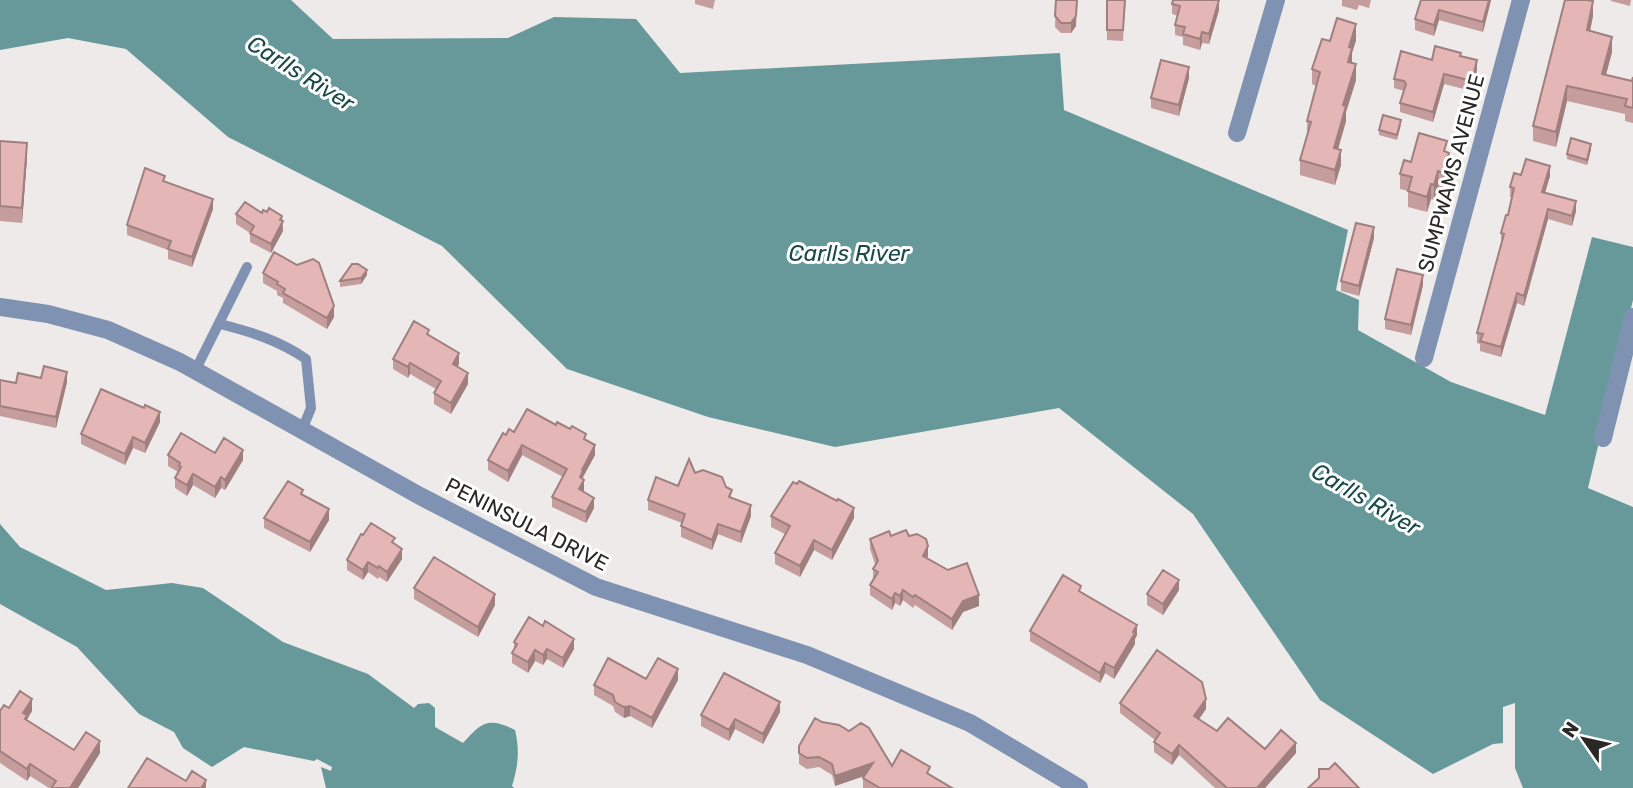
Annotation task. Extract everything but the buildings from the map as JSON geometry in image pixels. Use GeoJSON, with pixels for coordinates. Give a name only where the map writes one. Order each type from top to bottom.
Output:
{"type":"FeatureCollection","features":[{"type":"Feature","properties":{"kind":"street"},"geometry":{"type":"LineString","coordinates":[[1237,133],[1276,0]]}},
{"type":"Feature","properties":{"kind":"street","name":"SUMPWAMS AVENUE"},"geometry":{"type":"LineString","coordinates":[[1424,358],[1521,0]]}},
{"type":"Feature","properties":{"kind":"street","name":"PENINSULA DRIVE"},"geometry":{"type":"LineString","coordinates":[[0,307],[48,314],[108,330],[195,371],[420,496],[596,587],[819,660],[970,723],[1079,788]]}},
{"type":"Feature","properties":{"kind":"street"},"geometry":{"type":"LineString","coordinates":[[1602,438],[1633,317]]}},
{"type":"Feature","properties":{"kind":"lane"},"geometry":{"type":"LineString","coordinates":[[195,371],[247,267]]}},
{"type":"Feature","properties":{"kind":"lane"},"geometry":{"type":"LineString","coordinates":[[220,324],[253,332],[289,347],[306,359],[311,408],[302,430]]}},
{"type":"Feature","properties":{"kind":"water","name":"Carlls River"},"geometry":{"type":"Polygon","coordinates":[[[0,0],[291,0],[333,39],[508,38],[554,17],[636,19],[680,73],[1060,53],[1064,110],[1348,230],[1336,290],[1359,300],[1358,330],[1451,382],[1545,415],[1592,237],[1633,247],[1633,300],[1588,488],[1633,507],[1633,788],[1523,788],[1515,768],[1515,703],[1503,707],[1503,743],[1493,744],[1433,774],[1320,700],[1193,514],[1059,408],[835,447],[708,417],[567,369],[442,246],[228,137],[126,49],[68,38],[0,50],[0,0]]]}},
{"type":"Feature","properties":{"kind":"water"},"geometry":{"type":"Polygon","coordinates":[[[0,524],[20,547],[106,590],[172,583],[203,588],[283,642],[368,674],[414,708],[418,704],[429,703],[435,708],[435,727],[463,743],[480,726],[486,724],[498,723],[515,730],[518,752],[512,786],[514,788],[326,788],[321,767],[331,771],[332,767],[317,759],[314,761],[244,747],[212,767],[183,748],[174,732],[139,714],[77,647],[0,604],[0,524]]]}}]}
